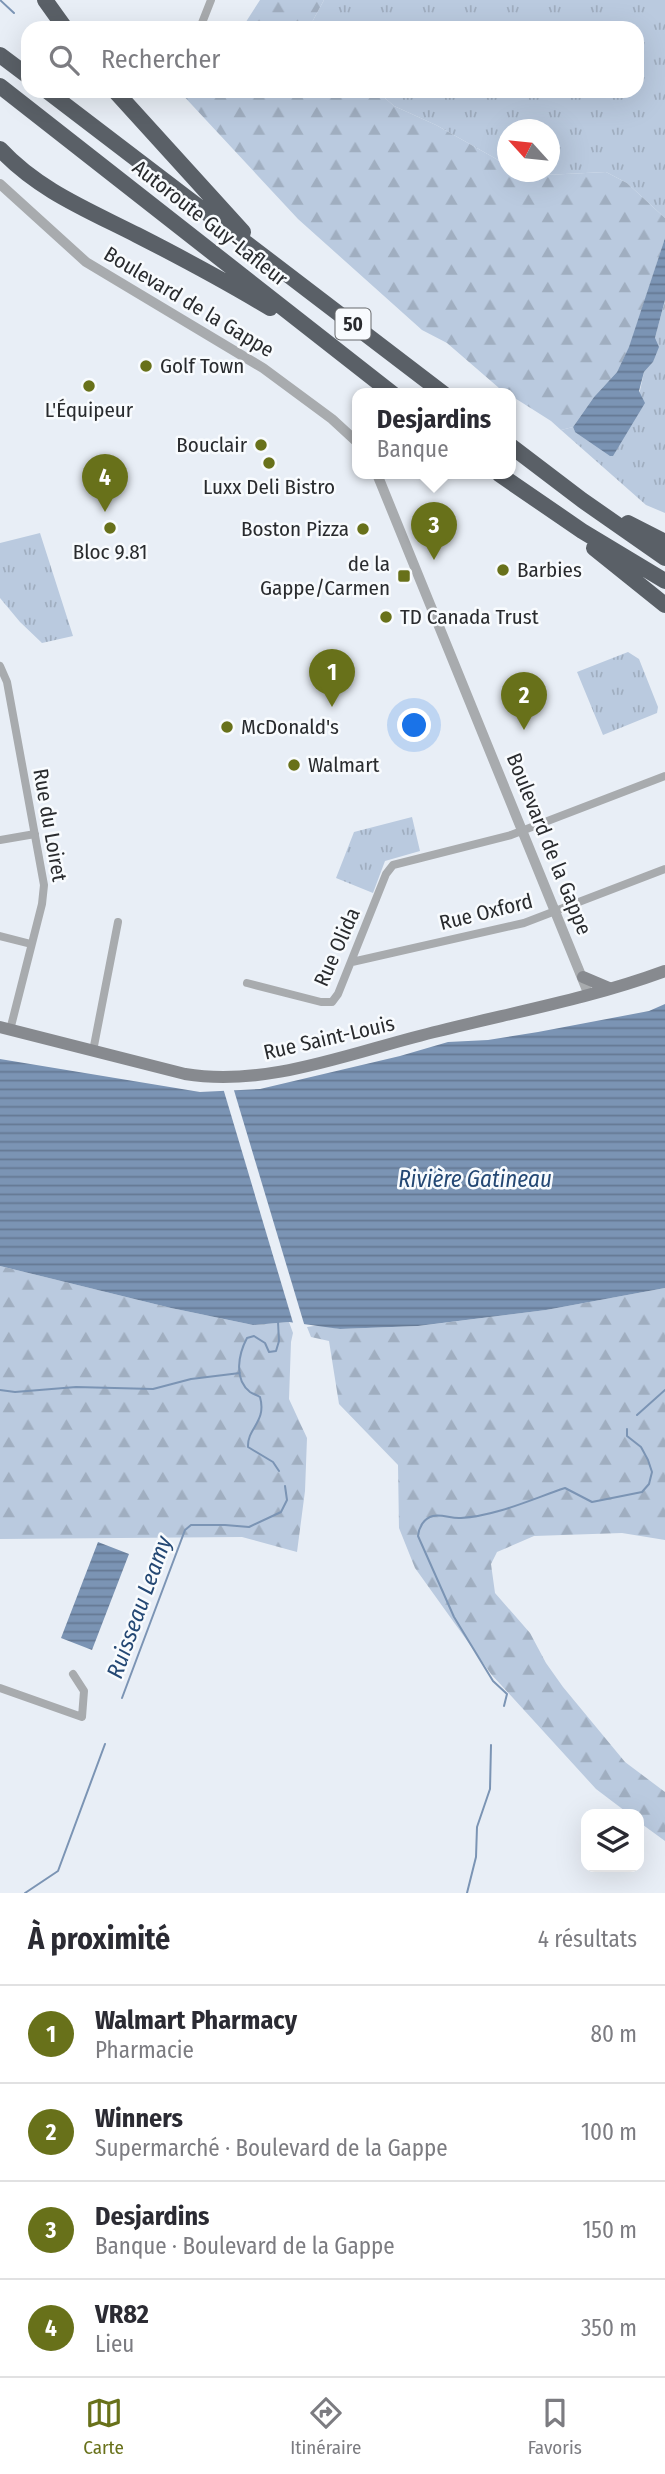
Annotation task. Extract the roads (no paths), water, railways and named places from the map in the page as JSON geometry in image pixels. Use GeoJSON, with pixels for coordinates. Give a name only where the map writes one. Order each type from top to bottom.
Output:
{"type":"FeatureCollection","features":[{"type":"Feature","properties":{"kind":"highway"},"geometry":{"type":"LineString","coordinates":[[45,0],[60,21]]}},
{"type":"Feature","properties":{"kind":"highway"},"geometry":{"type":"LineString","coordinates":[[0,55],[21,71]]}},
{"type":"Feature","properties":{"kind":"highway","name":"Autoroute Guy-Lafleur"},"geometry":{"type":"LineString","coordinates":[[0,86],[385,388]]}},
{"type":"Feature","properties":{"kind":"highway","name":"Autoroute Guy-Lafleur"},"geometry":{"type":"LineString","coordinates":[[56,98],[436,388]]}},
{"type":"Feature","properties":{"kind":"highway"},"geometry":{"type":"LineString","coordinates":[[121,98],[263,254]]}},
{"type":"Feature","properties":{"kind":"highway"},"geometry":{"type":"LineString","coordinates":[[0,149],[23,172],[52,192],[209,272],[317,336]]}},
{"type":"Feature","properties":{"kind":"highway"},"geometry":{"type":"LineString","coordinates":[[516,450],[665,558]]}},
{"type":"Feature","properties":{"kind":"highway"},"geometry":{"type":"LineString","coordinates":[[506,479],[599,542],[665,581]]}},
{"type":"Feature","properties":{"kind":"highway"},"geometry":{"type":"LineString","coordinates":[[535,500],[665,605]]}},
{"type":"Feature","properties":{"kind":"highway"},"geometry":{"type":"LineString","coordinates":[[582,500],[665,541]]}},
{"type":"Feature","properties":{"kind":"main road","name":"Rue Saint-Louis"},"geometry":{"type":"LineString","coordinates":[[5,1029],[194,1076],[250,1076],[302,1066],[589,995],[665,971]]}},
{"type":"Feature","properties":{"kind":"main road"},"geometry":{"type":"LineString","coordinates":[[583,977],[609,988]]}},
{"type":"Feature","properties":{"kind":"street"},"geometry":{"type":"LineString","coordinates":[[203,21],[211,0]]}},
{"type":"Feature","properties":{"kind":"street","name":"Boulevard de la Gappe"},"geometry":{"type":"LineString","coordinates":[[2,187],[86,262],[263,368],[332,419],[352,437]]}},
{"type":"Feature","properties":{"kind":"street","name":"Boulevard de la Gappe"},"geometry":{"type":"LineString","coordinates":[[379,479],[589,995]]}},
{"type":"Feature","properties":{"kind":"street","name":"Rue du Loiret"},"geometry":{"type":"LineString","coordinates":[[0,666],[7,682],[44,886],[42,904],[5,1029]]}},
{"type":"Feature","properties":{"kind":"street"},"geometry":{"type":"LineString","coordinates":[[522,830],[665,776]]}},
{"type":"Feature","properties":{"kind":"street","name":"Rue Olida"},"geometry":{"type":"LineString","coordinates":[[247,983],[327,1003],[336,998],[386,874],[393,865],[522,830]]}},
{"type":"Feature","properties":{"kind":"street"},"geometry":{"type":"LineString","coordinates":[[0,840],[35,834]]}},
{"type":"Feature","properties":{"kind":"street","name":"Rue Oxford"},"geometry":{"type":"LineString","coordinates":[[352,962],[524,923],[665,869]]}},
{"type":"Feature","properties":{"kind":"street"},"geometry":{"type":"LineString","coordinates":[[93,1051],[118,922]]}},
{"type":"Feature","properties":{"kind":"street"},"geometry":{"type":"LineString","coordinates":[[0,936],[31,944]]}},
{"type":"Feature","properties":{"kind":"street"},"geometry":{"type":"LineString","coordinates":[[0,1688],[82,1717],[84,1691],[73,1674]]}},
{"type":"Feature","properties":{"kind":"water"},"geometry":{"type":"Polygon","coordinates":[[[665,238],[665,300],[655,338],[659,347],[653,362],[644,372],[639,391],[645,403],[613,456],[610,456],[575,432],[573,427],[594,397],[617,372],[629,347],[665,238]]]}},
{"type":"Feature","properties":{"kind":"water","name":"Rivière Gatineau"},"geometry":{"type":"Polygon","coordinates":[[[665,1004],[665,1288],[546,1310],[418,1326],[340,1329],[289,1322],[253,1325],[0,1266],[0,1059],[200,1092],[260,1089],[448,1042],[488,1040],[538,1032],[649,1011],[665,1004]]]}},
{"type":"Feature","properties":{"kind":"water"},"geometry":{"type":"Polygon","coordinates":[[[98,1542],[129,1554],[92,1650],[61,1638],[98,1542]]]}},
{"type":"Feature","properties":{"kind":"waterway"},"geometry":{"type":"LineString","coordinates":[[0,0],[14,13]]}},
{"type":"Feature","properties":{"kind":"waterway","name":"Ruisseau Leamy"},"geometry":{"type":"LineString","coordinates":[[278,1322],[279,1341],[276,1351],[269,1352],[265,1343],[254,1336],[247,1338],[239,1373],[245,1387],[260,1397],[261,1413],[250,1435],[248,1447],[273,1462],[279,1471]]}},
{"type":"Feature","properties":{"kind":"waterway"},"geometry":{"type":"LineString","coordinates":[[0,1390],[15,1392],[76,1387],[153,1389],[191,1379],[240,1373]]}},
{"type":"Feature","properties":{"kind":"waterway"},"geometry":{"type":"LineString","coordinates":[[637,1415],[665,1390]]}},
{"type":"Feature","properties":{"kind":"waterway"},"geometry":{"type":"LineString","coordinates":[[504,1706],[507,1694],[493,1681],[454,1617],[418,1536],[421,1526],[433,1516],[474,1517],[565,1488],[592,1502],[642,1492],[649,1484],[652,1472],[641,1447],[627,1436],[627,1429]]}},
{"type":"Feature","properties":{"kind":"waterway","name":"Ruisseau Leamy"},"geometry":{"type":"LineString","coordinates":[[122,1698],[185,1530],[191,1525],[249,1527],[281,1512],[287,1500],[285,1486]]}},
{"type":"Feature","properties":{"kind":"waterway","name":"Ruisseau Leamy"},"geometry":{"type":"LineString","coordinates":[[25,1893],[58,1871],[105,1744]]}},
{"type":"Feature","properties":{"kind":"waterway"},"geometry":{"type":"LineString","coordinates":[[467,1893],[476,1857],[477,1827],[490,1789],[491,1745]]}},
{"type":"Feature","properties":{"kind":"place","name":"Golf Town"},"geometry":{"type":"Point","coordinates":[146,366]}},
{"type":"Feature","properties":{"kind":"place","name":"L'Équipeur"},"geometry":{"type":"Point","coordinates":[89,386]}},
{"type":"Feature","properties":{"kind":"place","name":"Bouclair"},"geometry":{"type":"Point","coordinates":[261,445]}},
{"type":"Feature","properties":{"kind":"place","name":"Luxx Deli Bistro"},"geometry":{"type":"Point","coordinates":[269,463]}},
{"type":"Feature","properties":{"kind":"place","name":"VR82"},"geometry":{"type":"Point","coordinates":[105,512]}},
{"type":"Feature","properties":{"kind":"place","name":"Bloc 9.81"},"geometry":{"type":"Point","coordinates":[110,528]}},
{"type":"Feature","properties":{"kind":"place","name":"Boston Pizza"},"geometry":{"type":"Point","coordinates":[363,529]}},
{"type":"Feature","properties":{"kind":"place","name":"Desjardins"},"geometry":{"type":"Point","coordinates":[434,560]}},
{"type":"Feature","properties":{"kind":"place","name":"Barbies"},"geometry":{"type":"Point","coordinates":[503,570]}},
{"type":"Feature","properties":{"kind":"place","name":"de la Gappe/Carmen"},"geometry":{"type":"Point","coordinates":[404,576]}},
{"type":"Feature","properties":{"kind":"place","name":"TD Canada Trust"},"geometry":{"type":"Point","coordinates":[386,617]}},
{"type":"Feature","properties":{"kind":"place","name":"Walmart Pharmacy"},"geometry":{"type":"Point","coordinates":[332,707]}},
{"type":"Feature","properties":{"kind":"place","name":"McDonald's"},"geometry":{"type":"Point","coordinates":[227,727]}},
{"type":"Feature","properties":{"kind":"place","name":"Winners"},"geometry":{"type":"Point","coordinates":[524,730]}},
{"type":"Feature","properties":{"kind":"place","name":"Walmart"},"geometry":{"type":"Point","coordinates":[294,765]}}]}
